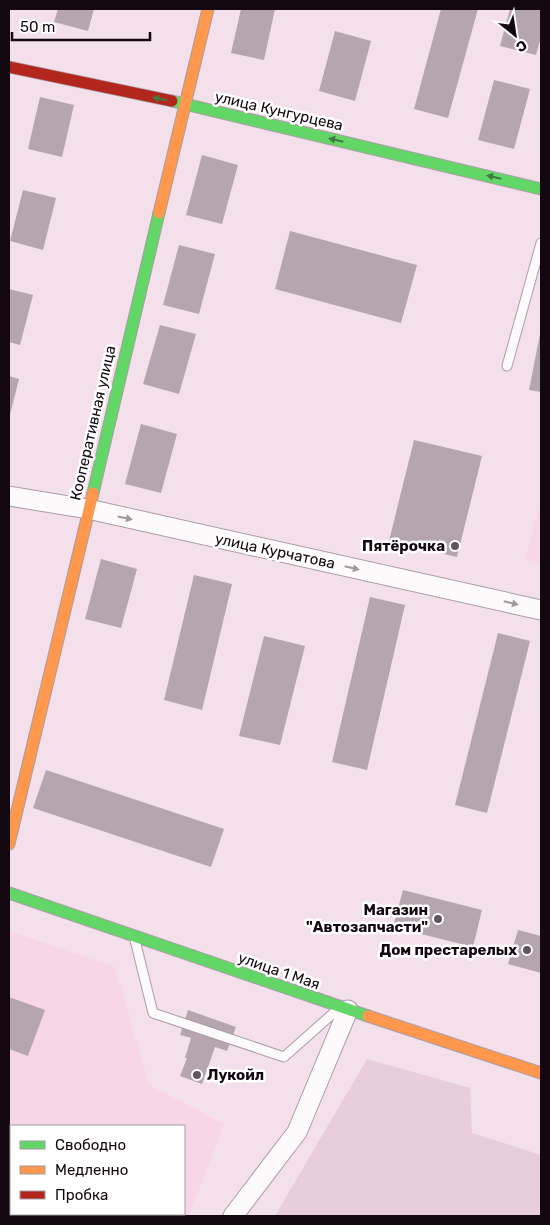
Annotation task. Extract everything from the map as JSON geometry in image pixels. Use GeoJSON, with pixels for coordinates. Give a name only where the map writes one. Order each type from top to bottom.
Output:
{"type":"FeatureCollection","features":[{"type":"Feature","properties":{"kind":"street","name":"Кооперативная улица"},"geometry":{"type":"LineString","coordinates":[[9,844],[208,9]]}},
{"type":"Feature","properties":{"kind":"street","name":"улица Кунгурцева"},"geometry":{"type":"LineString","coordinates":[[9,67],[185,104],[541,188]]}},
{"type":"Feature","properties":{"kind":"street","name":"улица Курчатова"},"geometry":{"type":"LineString","coordinates":[[9,496],[88,509],[541,610]]}},
{"type":"Feature","properties":{"kind":"street","name":"улица 1 Мая"},"geometry":{"type":"LineString","coordinates":[[9,894],[134,935],[344,1009],[541,1073]]}},
{"type":"Feature","properties":{"kind":"street"},"geometry":{"type":"LineString","coordinates":[[233,1216],[297,1132],[344,1009]]}},
{"type":"Feature","properties":{"kind":"lane"},"geometry":{"type":"LineString","coordinates":[[507,366],[541,243]]}},
{"type":"Feature","properties":{"kind":"lane"},"geometry":{"type":"LineString","coordinates":[[134,935],[153,1013],[284,1057],[344,1009]]}},
{"type":"Feature","properties":{"kind":"shaded area"},"geometry":{"type":"Polygon","coordinates":[[[541,503],[541,563],[525,559],[541,503]]]}},
{"type":"Feature","properties":{"kind":"shaded area"},"geometry":{"type":"Polygon","coordinates":[[[9,931],[115,967],[149,1085],[224,1124],[189,1216],[9,1216],[9,931]]]}},
{"type":"Feature","properties":{"kind":"shaded area"},"geometry":{"type":"Polygon","coordinates":[[[367,1059],[470,1088],[472,1133],[541,1155],[541,1216],[275,1216],[367,1059]]]}},
{"type":"Feature","properties":{"kind":"building"},"geometry":{"type":"Polygon","coordinates":[[[58,9],[94,9],[88,31],[54,22],[58,9]]]}},
{"type":"Feature","properties":{"kind":"building"},"geometry":{"type":"Polygon","coordinates":[[[241,9],[275,9],[264,60],[231,53],[241,9]]]}},
{"type":"Feature","properties":{"kind":"building"},"geometry":{"type":"Polygon","coordinates":[[[441,9],[478,9],[448,118],[414,109],[441,9]]]}},
{"type":"Feature","properties":{"kind":"building"},"geometry":{"type":"Polygon","coordinates":[[[510,9],[541,9],[541,37],[536,55],[500,46],[510,9]]]}},
{"type":"Feature","properties":{"kind":"building"},"geometry":{"type":"Polygon","coordinates":[[[335,31],[371,41],[355,101],[319,91],[335,31]]]}},
{"type":"Feature","properties":{"kind":"building"},"geometry":{"type":"Polygon","coordinates":[[[494,80],[530,89],[514,149],[478,140],[494,80]]]}},
{"type":"Feature","properties":{"kind":"building"},"geometry":{"type":"Polygon","coordinates":[[[40,97],[74,105],[62,157],[28,149],[40,97]]]}},
{"type":"Feature","properties":{"kind":"building"},"geometry":{"type":"Polygon","coordinates":[[[202,155],[238,165],[222,224],[186,215],[202,155]]]}},
{"type":"Feature","properties":{"kind":"building"},"geometry":{"type":"Polygon","coordinates":[[[23,190],[56,198],[43,250],[10,241],[23,190]]]}},
{"type":"Feature","properties":{"kind":"building"},"geometry":{"type":"Polygon","coordinates":[[[290,231],[417,265],[401,323],[275,289],[290,231]]]}},
{"type":"Feature","properties":{"kind":"building"},"geometry":{"type":"Polygon","coordinates":[[[179,245],[215,254],[199,314],[163,305],[179,245]]]}},
{"type":"Feature","properties":{"kind":"building"},"geometry":{"type":"Polygon","coordinates":[[[9,289],[33,295],[20,345],[9,342],[9,289]]]}},
{"type":"Feature","properties":{"kind":"building"},"geometry":{"type":"Polygon","coordinates":[[[160,325],[196,334],[179,394],[143,384],[160,325]]]}},
{"type":"Feature","properties":{"kind":"building"},"geometry":{"type":"Polygon","coordinates":[[[541,334],[541,392],[529,390],[541,334]]]}},
{"type":"Feature","properties":{"kind":"building"},"geometry":{"type":"Polygon","coordinates":[[[9,376],[19,379],[9,419],[9,376]]]}},
{"type":"Feature","properties":{"kind":"building"},"geometry":{"type":"Polygon","coordinates":[[[141,424],[177,434],[161,493],[125,484],[141,424]]]}},
{"type":"Feature","properties":{"kind":"building"},"geometry":{"type":"Polygon","coordinates":[[[414,440],[482,456],[457,557],[389,541],[414,440]]]}},
{"type":"Feature","properties":{"kind":"building"},"geometry":{"type":"Polygon","coordinates":[[[101,559],[137,569],[121,628],[85,619],[101,559]]]}},
{"type":"Feature","properties":{"kind":"building"},"geometry":{"type":"Polygon","coordinates":[[[194,575],[232,584],[202,710],[164,700],[194,575]]]}},
{"type":"Feature","properties":{"kind":"building"},"geometry":{"type":"Polygon","coordinates":[[[370,597],[405,605],[367,770],[332,762],[370,597]]]}},
{"type":"Feature","properties":{"kind":"building"},"geometry":{"type":"Polygon","coordinates":[[[498,633],[530,641],[487,813],[455,805],[498,633]]]}},
{"type":"Feature","properties":{"kind":"building"},"geometry":{"type":"Polygon","coordinates":[[[264,636],[305,646],[280,745],[239,736],[264,636]]]}},
{"type":"Feature","properties":{"kind":"building"},"geometry":{"type":"Polygon","coordinates":[[[46,770],[224,829],[211,867],[33,808],[46,770]]]}},
{"type":"Feature","properties":{"kind":"building","name":"Магазин \"Автозапчасти\""},"geometry":{"type":"Polygon","coordinates":[[[403,890],[482,910],[473,947],[393,927],[403,890]]]}},
{"type":"Feature","properties":{"kind":"building","name":"Дом престарелых"},"geometry":{"type":"Polygon","coordinates":[[[518,930],[541,936],[541,973],[508,964],[518,930]]]}},
{"type":"Feature","properties":{"kind":"building"},"geometry":{"type":"Polygon","coordinates":[[[9,997],[45,1010],[28,1056],[9,1049],[9,997]]]}},
{"type":"Feature","properties":{"kind":"building"},"geometry":{"type":"Polygon","coordinates":[[[188,1010],[236,1027],[227,1051],[215,1047],[202,1084],[180,1076],[187,1058],[185,1058],[191,1038],[180,1035],[188,1010]]]}},
{"type":"Feature","properties":{"kind":"traffic: fast"},"geometry":{"type":"LineString","coordinates":[[172,101],[541,189]]}},
{"type":"Feature","properties":{"kind":"traffic: fast"},"geometry":{"type":"LineString","coordinates":[[93,493],[159,213]]}},
{"type":"Feature","properties":{"kind":"traffic: fast"},"geometry":{"type":"LineString","coordinates":[[9,893],[368,1016]]}},
{"type":"Feature","properties":{"kind":"traffic: slow"},"geometry":{"type":"LineString","coordinates":[[159,213],[208,9]]}},
{"type":"Feature","properties":{"kind":"traffic: slow"},"geometry":{"type":"LineString","coordinates":[[9,844],[93,493]]}},
{"type":"Feature","properties":{"kind":"traffic: slow"},"geometry":{"type":"LineString","coordinates":[[368,1016],[541,1073]]}},
{"type":"Feature","properties":{"kind":"traffic: jam"},"geometry":{"type":"LineString","coordinates":[[9,67],[172,101]]}},
{"type":"Feature","properties":{"kind":"place","name":"Пятёрочка"},"geometry":{"type":"Point","coordinates":[455,546]}},
{"type":"Feature","properties":{"kind":"place","name":"Магазин \"Автозапчасти\""},"geometry":{"type":"Point","coordinates":[438,919]}},
{"type":"Feature","properties":{"kind":"place","name":"Дом престарелых"},"geometry":{"type":"Point","coordinates":[527,950]}},
{"type":"Feature","properties":{"kind":"place","name":"Лукойл"},"geometry":{"type":"Point","coordinates":[197,1075]}}]}
